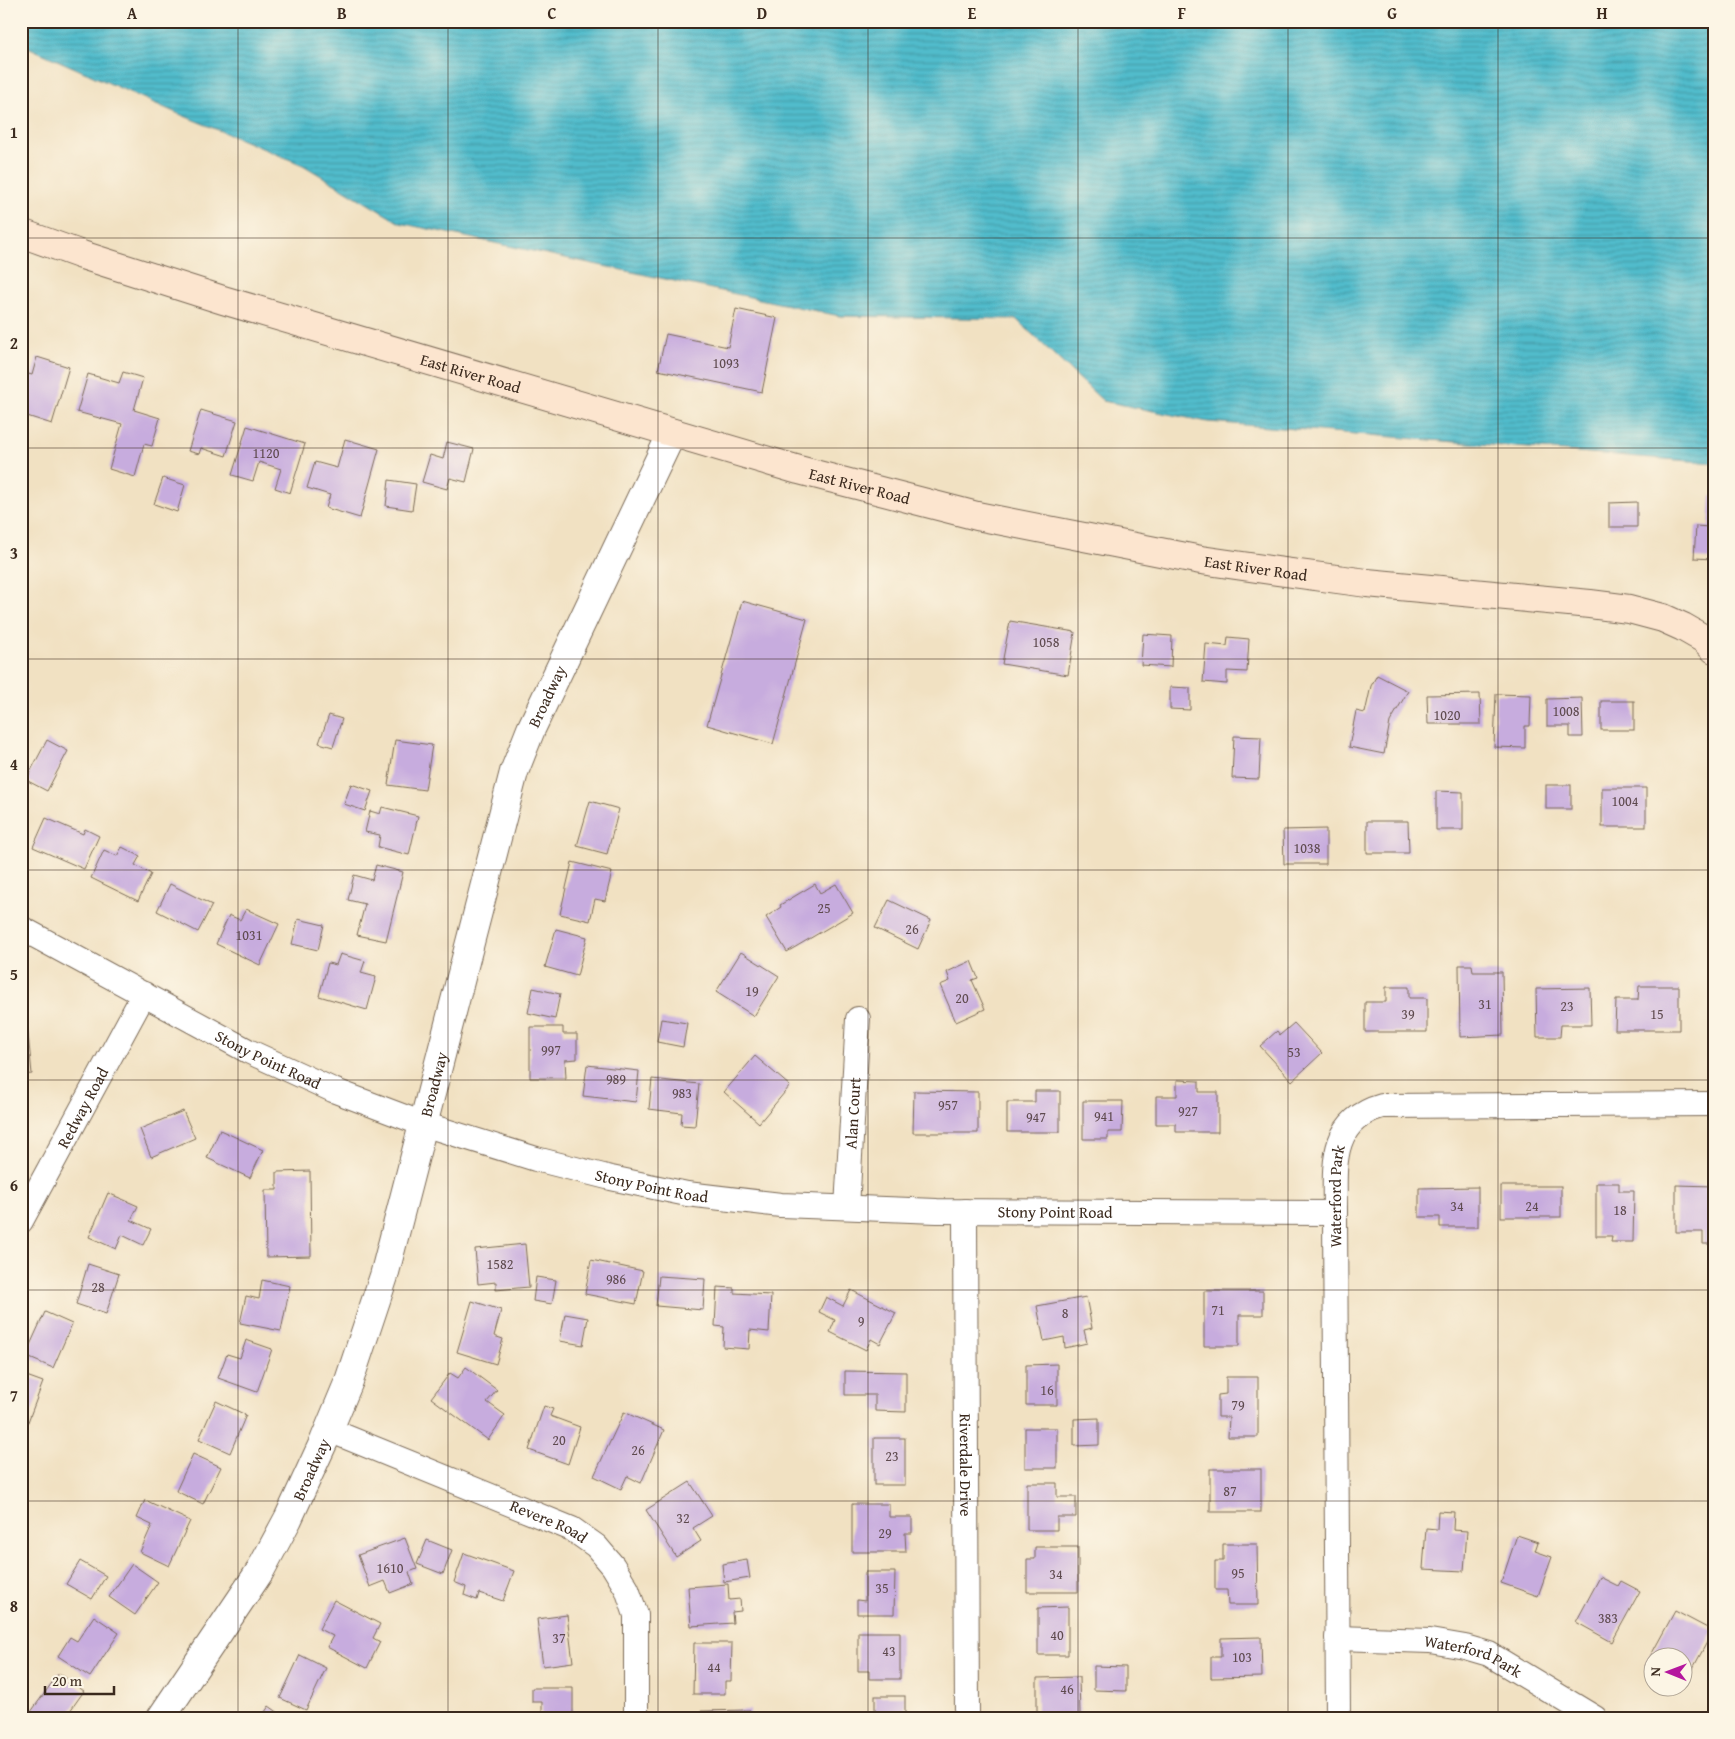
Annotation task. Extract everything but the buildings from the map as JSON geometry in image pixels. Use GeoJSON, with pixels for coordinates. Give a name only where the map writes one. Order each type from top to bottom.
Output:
{"type":"FeatureCollection","features":[{"type":"Feature","properties":{"kind":"main road","name":"East River Road"},"geometry":{"type":"LineString","coordinates":[[21,233],[82,255],[223,300],[672,433],[799,470],[977,516],[1201,560],[1366,583],[1629,609],[1662,618],[1683,627],[1704,639],[1714,649]]}},
{"type":"Feature","properties":{"kind":"street","name":"Broadway"},"geometry":{"type":"LineString","coordinates":[[161,1718],[260,1571],[288,1519],[329,1430],[349,1381],[384,1276],[514,772],[532,729],[672,433]]}},
{"type":"Feature","properties":{"kind":"street","name":"Stony Point Road"},"geometry":{"type":"LineString","coordinates":[[21,928],[248,1051],[333,1090],[423,1124],[536,1159],[611,1178],[687,1194],[781,1205],[965,1211],[1335,1213]]}},
{"type":"Feature","properties":{"kind":"street","name":"Redway Road"},"geometry":{"type":"LineString","coordinates":[[21,1221],[144,994]]}},
{"type":"Feature","properties":{"kind":"street","name":"Alan Court"},"geometry":{"type":"LineString","coordinates":[[847,1207],[858,1019]]}},
{"type":"Feature","properties":{"kind":"street","name":"Waterford Park"},"geometry":{"type":"LineString","coordinates":[[1338,1718],[1335,1213],[1337,1148],[1341,1136],[1349,1125],[1368,1110],[1382,1106],[1714,1104]]}},
{"type":"Feature","properties":{"kind":"street","name":"Riverdale Drive"},"geometry":{"type":"LineString","coordinates":[[965,1211],[967,1718]]}},
{"type":"Feature","properties":{"kind":"street","name":"Revere Road"},"geometry":{"type":"LineString","coordinates":[[329,1430],[572,1529],[596,1546],[613,1566],[627,1590],[636,1615],[636,1718]]}},
{"type":"Feature","properties":{"kind":"street","name":"Waterford Park"},"geometry":{"type":"LineString","coordinates":[[1338,1638],[1430,1641],[1465,1647],[1489,1654],[1595,1718]]}},
{"type":"Feature","properties":{"kind":"water"},"geometry":{"type":"Polygon","coordinates":[[[21,21],[1714,21],[1714,463],[1208,422],[1103,401],[1016,319],[840,316],[400,223],[303,165],[172,111],[21,44],[21,21]]]}}]}
